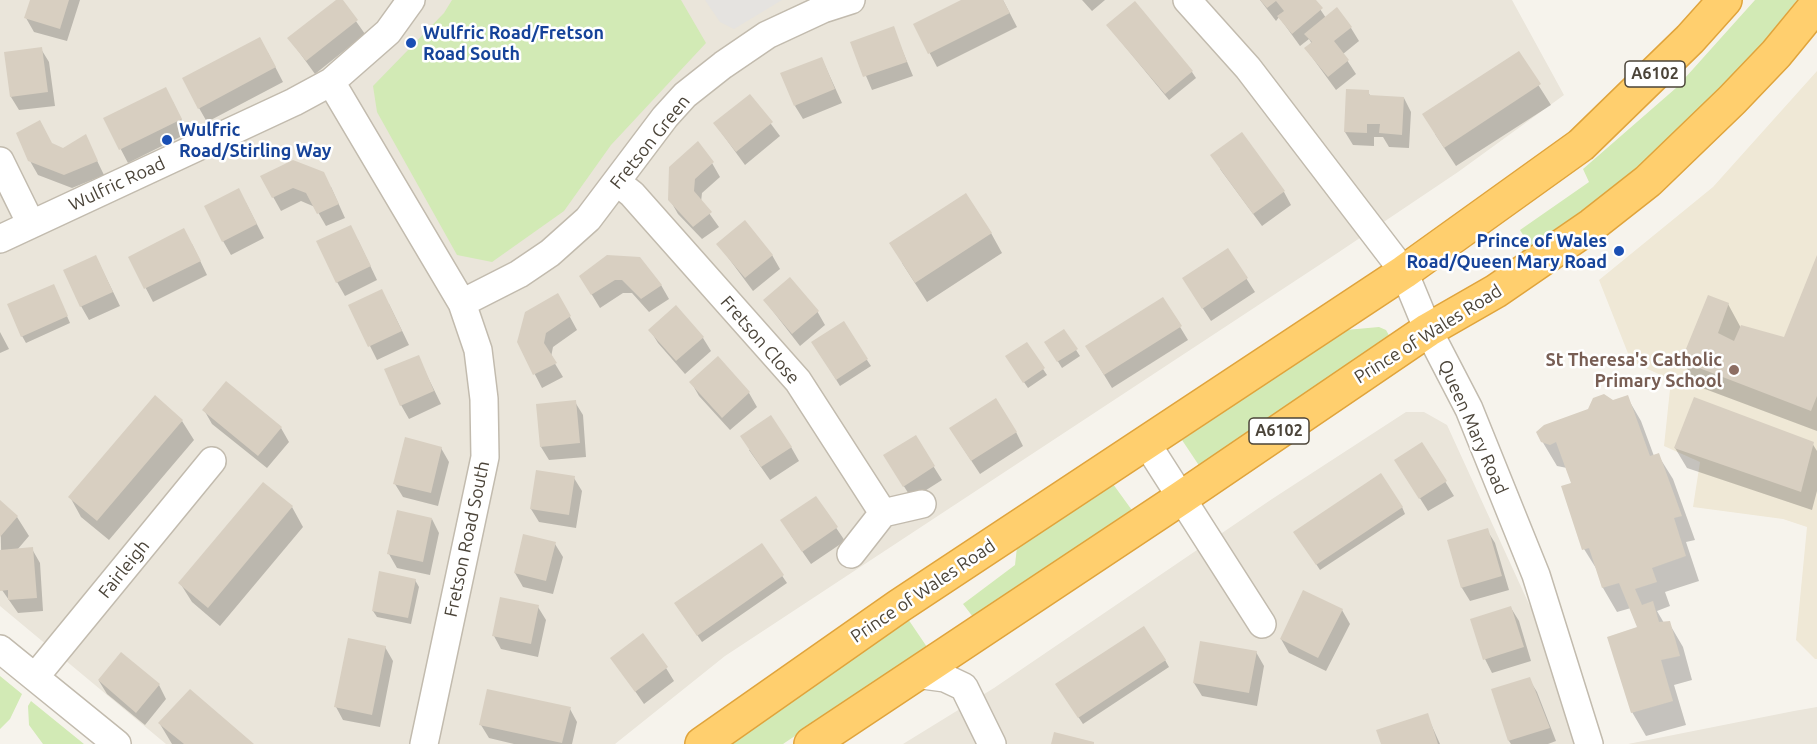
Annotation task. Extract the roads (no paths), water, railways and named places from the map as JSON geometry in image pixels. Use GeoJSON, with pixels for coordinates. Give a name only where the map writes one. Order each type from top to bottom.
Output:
{"type":"FeatureCollection","features":[{"type":"Feature","properties":{"kind":"highway","name":"Prince of Wales Road"},"geometry":{"type":"LineString","coordinates":[[702,744],[899,606],[1404,272],[1581,145],[1690,39],[1725,0]]}},
{"type":"Feature","properties":{"kind":"highway","name":"Prince of Wales Road"},"geometry":{"type":"LineString","coordinates":[[810,744],[1181,498],[1428,330],[1511,282],[1593,225],[1648,181],[1732,100],[1776,54],[1817,4]]}},
{"type":"Feature","properties":{"kind":"street","name":"Wulfric Road"},"geometry":{"type":"LineString","coordinates":[[0,239],[294,102],[331,82],[388,32],[411,0]]}},
{"type":"Feature","properties":{"kind":"street","name":"Fretson Green"},"geometry":{"type":"LineString","coordinates":[[462,303],[519,274],[550,253],[588,219],[618,183],[665,117],[686,95],[723,65],[767,35],[823,9],[851,0]]}},
{"type":"Feature","properties":{"kind":"street","name":"Queen Mary Road"},"geometry":{"type":"LineString","coordinates":[[1187,0],[1248,69],[1404,272],[1428,330],[1469,409],[1536,575],[1589,744]]}},
{"type":"Feature","properties":{"kind":"street","name":"Fretson Road South"},"geometry":{"type":"LineString","coordinates":[[331,82],[462,303],[478,350],[484,399],[485,457],[424,744]]}},
{"type":"Feature","properties":{"kind":"street"},"geometry":{"type":"LineString","coordinates":[[0,161],[32,224]]}},
{"type":"Feature","properties":{"kind":"street","name":"Fretson Close"},"geometry":{"type":"LineString","coordinates":[[618,183],[632,194],[798,381],[883,513]]}},
{"type":"Feature","properties":{"kind":"street"},"geometry":{"type":"LineString","coordinates":[[1147,444],[1262,624]]}},
{"type":"Feature","properties":{"kind":"street","name":"Fairleigh"},"geometry":{"type":"LineString","coordinates":[[35,677],[212,460]]}},
{"type":"Feature","properties":{"kind":"street"},"geometry":{"type":"LineString","coordinates":[[851,554],[883,513],[922,504]]}},
{"type":"Feature","properties":{"kind":"street"},"geometry":{"type":"LineString","coordinates":[[0,649],[117,744]]}},
{"type":"Feature","properties":{"kind":"street"},"geometry":{"type":"LineString","coordinates":[[915,674],[945,678],[964,687],[992,744]]}},
{"type":"Feature","properties":{"kind":"place","name":"Wulfric Road/Fretson Road South"},"geometry":{"type":"Point","coordinates":[411,43]}},
{"type":"Feature","properties":{"kind":"place","name":"Wulfric Road/Stirling Way"},"geometry":{"type":"Point","coordinates":[167,140]}},
{"type":"Feature","properties":{"kind":"place","name":"Prince of Wales Road/Queen Mary Road"},"geometry":{"type":"Point","coordinates":[1619,251]}},
{"type":"Feature","properties":{"kind":"place","name":"St Theresa's Catholic Primary School"},"geometry":{"type":"Point","coordinates":[1734,370]}}]}
